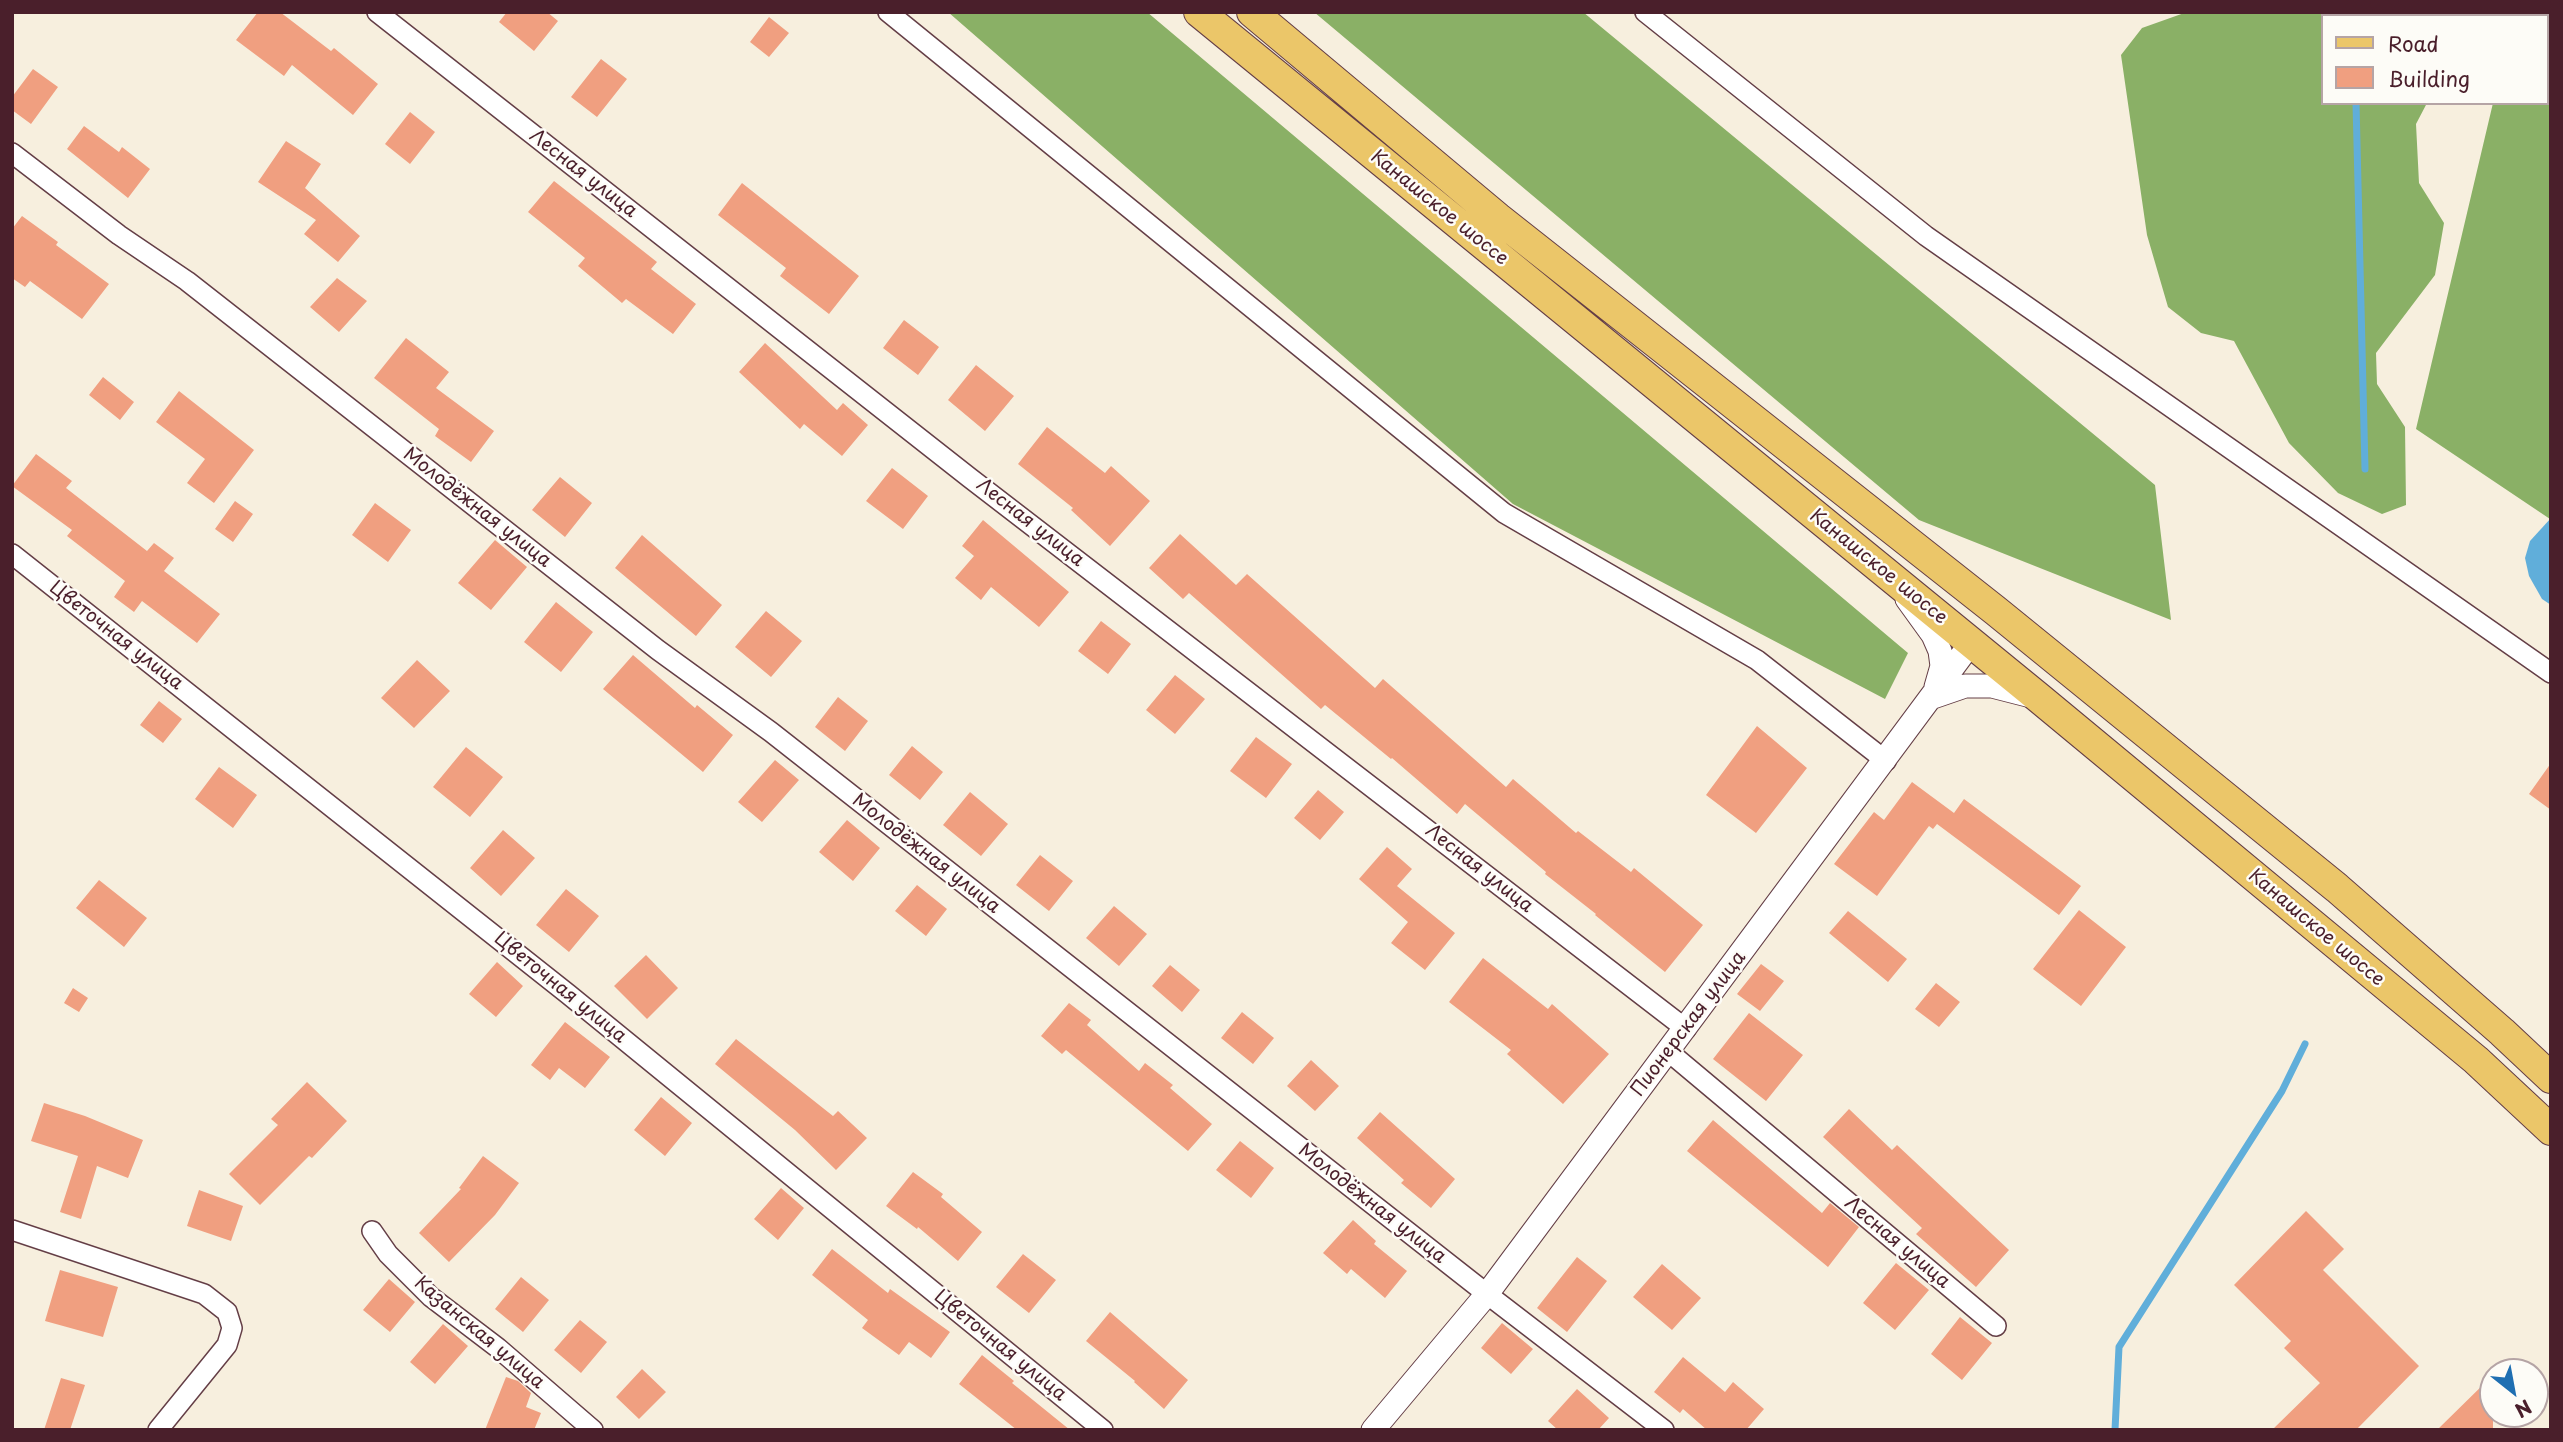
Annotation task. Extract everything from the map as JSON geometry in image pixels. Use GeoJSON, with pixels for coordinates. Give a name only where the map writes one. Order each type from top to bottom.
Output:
{"type":"FeatureCollection","features":[{"type":"Feature","properties":{"kind":"main road","name":"Канашское шоссе"},"geometry":{"type":"LineString","coordinates":[[1199,12],[2039,698],[2476,1060],[2551,1130]]}},
{"type":"Feature","properties":{"kind":"main road","name":"Канашское шоссе"},"geometry":{"type":"LineString","coordinates":[[1252,12],[1498,218],[1996,611],[2337,888],[2551,1078]]}},
{"type":"Feature","properties":{"kind":"main road","name":"Пионерская улица"},"geometry":{"type":"LineString","coordinates":[[1971,643],[1996,611]]}},
{"type":"Feature","properties":{"kind":"street","name":"Лесная улица"},"geometry":{"type":"LineString","coordinates":[[377,12],[970,478],[1686,1028]]}},
{"type":"Feature","properties":{"kind":"street"},"geometry":{"type":"LineString","coordinates":[[888,12],[1504,513],[1757,660],[1886,761]]}},
{"type":"Feature","properties":{"kind":"street"},"geometry":{"type":"LineString","coordinates":[[1645,12],[1926,236],[2551,673]]}},
{"type":"Feature","properties":{"kind":"street","name":"Молодёжная улица"},"geometry":{"type":"LineString","coordinates":[[12,153],[119,235],[187,281],[636,633],[782,741],[1664,1430]]}},
{"type":"Feature","properties":{"kind":"street","name":"Цветочная улица"},"geometry":{"type":"LineString","coordinates":[[12,554],[557,985],[1103,1430]]}},
{"type":"Feature","properties":{"kind":"street"},"geometry":{"type":"LineString","coordinates":[[1893,579],[1933,635],[1940,651],[1942,666],[1933,697]]}},
{"type":"Feature","properties":{"kind":"street","name":"Пионерская улица"},"geometry":{"type":"LineString","coordinates":[[1373,1430],[1487,1294],[1886,761],[1971,643]]}},
{"type":"Feature","properties":{"kind":"street"},"geometry":{"type":"LineString","coordinates":[[1933,697],[1965,686],[1992,686],[2039,698]]}},
{"type":"Feature","properties":{"kind":"street","name":"Лесная улица"},"geometry":{"type":"LineString","coordinates":[[1669,1052],[1996,1326]]}},
{"type":"Feature","properties":{"kind":"street"},"geometry":{"type":"LineString","coordinates":[[12,1230],[204,1294],[227,1312],[232,1328],[228,1345],[158,1430]]}},
{"type":"Feature","properties":{"kind":"street","name":"Казанская улица"},"geometry":{"type":"LineString","coordinates":[[372,1231],[388,1254],[431,1297],[498,1348],[593,1430]]}},
{"type":"Feature","properties":{"kind":"green space"},"geometry":{"type":"Polygon","coordinates":[[[948,12],[1147,12],[1908,653],[1885,699],[1513,504],[948,12]]]}},
{"type":"Feature","properties":{"kind":"green space"},"geometry":{"type":"Polygon","coordinates":[[[1314,12],[1583,12],[2155,485],[2171,620],[1919,520],[1314,12]]]}},
{"type":"Feature","properties":{"kind":"green space"},"geometry":{"type":"Polygon","coordinates":[[[2187,12],[2551,12],[2550,519],[2416,429],[2493,105],[2549,105],[2549,14],[2322,14],[2322,105],[2426,105],[2416,124],[2419,183],[2444,223],[2435,275],[2376,353],[2377,384],[2405,427],[2406,505],[2382,514],[2338,493],[2289,443],[2234,341],[2201,333],[2168,307],[2147,235],[2121,55],[2142,28],[2187,12]]]}},
{"type":"Feature","properties":{"kind":"water"},"geometry":{"type":"Polygon","coordinates":[[[2551,518],[2551,605],[2542,599],[2529,576],[2525,558],[2530,541],[2551,518]]]}},
{"type":"Feature","properties":{"kind":"building"},"geometry":{"type":"Polygon","coordinates":[[[258,12],[280,12],[331,51],[334,48],[378,84],[353,115],[292,65],[284,76],[236,40],[258,12]]]}},
{"type":"Feature","properties":{"kind":"building"},"geometry":{"type":"Polygon","coordinates":[[[507,12],[547,12],[558,21],[534,51],[499,22],[507,12]]]}},
{"type":"Feature","properties":{"kind":"building"},"geometry":{"type":"Polygon","coordinates":[[[769,17],[789,33],[769,57],[750,42],[769,17]]]}},
{"type":"Feature","properties":{"kind":"building"},"geometry":{"type":"Polygon","coordinates":[[[601,59],[627,79],[597,117],[571,97],[601,59]]]}},
{"type":"Feature","properties":{"kind":"building"},"geometry":{"type":"Polygon","coordinates":[[[33,69],[58,87],[31,124],[12,110],[12,97],[33,69]]]}},
{"type":"Feature","properties":{"kind":"building"},"geometry":{"type":"Polygon","coordinates":[[[410,112],[435,132],[410,164],[385,144],[410,112]]]}},
{"type":"Feature","properties":{"kind":"building"},"geometry":{"type":"Polygon","coordinates":[[[84,126],[119,152],[122,147],[150,169],[128,198],[67,149],[84,126]]]}},
{"type":"Feature","properties":{"kind":"building"},"geometry":{"type":"Polygon","coordinates":[[[286,141],[321,164],[305,188],[360,236],[338,262],[304,234],[316,220],[258,182],[286,141]]]}},
{"type":"Feature","properties":{"kind":"building"},"geometry":{"type":"Polygon","coordinates":[[[554,181],[657,262],[651,269],[696,304],[673,334],[626,299],[622,303],[578,266],[585,258],[528,212],[554,181]]]}},
{"type":"Feature","properties":{"kind":"building"},"geometry":{"type":"Polygon","coordinates":[[[742,183],[859,276],[829,314],[780,276],[786,268],[718,215],[742,183]]]}},
{"type":"Feature","properties":{"kind":"building"},"geometry":{"type":"Polygon","coordinates":[[[22,216],[109,284],[82,319],[30,281],[25,287],[12,278],[12,229],[22,216]]]}},
{"type":"Feature","properties":{"kind":"building"},"geometry":{"type":"Polygon","coordinates":[[[337,278],[367,301],[339,332],[310,307],[337,278]]]}},
{"type":"Feature","properties":{"kind":"building"},"geometry":{"type":"Polygon","coordinates":[[[904,320],[939,347],[918,375],[883,348],[904,320]]]}},
{"type":"Feature","properties":{"kind":"building"},"geometry":{"type":"Polygon","coordinates":[[[406,338],[449,372],[436,388],[494,431],[471,462],[435,436],[439,429],[374,378],[406,338]]]}},
{"type":"Feature","properties":{"kind":"building"},"geometry":{"type":"Polygon","coordinates":[[[765,343],[837,410],[843,403],[868,425],[842,456],[804,424],[800,429],[739,372],[765,343]]]}},
{"type":"Feature","properties":{"kind":"building"},"geometry":{"type":"Polygon","coordinates":[[[976,365],[1014,396],[985,431],[948,400],[976,365]]]}},
{"type":"Feature","properties":{"kind":"building"},"geometry":{"type":"Polygon","coordinates":[[[103,377],[134,402],[120,420],[89,395],[103,377]]]}},
{"type":"Feature","properties":{"kind":"building"},"geometry":{"type":"Polygon","coordinates":[[[179,391],[254,450],[214,503],[187,483],[205,459],[156,422],[179,391]]]}},
{"type":"Feature","properties":{"kind":"building"},"geometry":{"type":"Polygon","coordinates":[[[1047,427],[1105,473],[1111,466],[1150,501],[1110,546],[1071,510],[1073,508],[1018,464],[1047,427]]]}},
{"type":"Feature","properties":{"kind":"building"},"geometry":{"type":"Polygon","coordinates":[[[36,454],[72,481],[66,488],[147,551],[154,543],[174,558],[164,571],[220,614],[197,643],[142,601],[134,612],[114,597],[125,581],[67,536],[72,530],[12,486],[36,454]]]}},
{"type":"Feature","properties":{"kind":"building"},"geometry":{"type":"Polygon","coordinates":[[[892,468],[928,496],[903,529],[866,501],[892,468]]]}},
{"type":"Feature","properties":{"kind":"building"},"geometry":{"type":"Polygon","coordinates":[[[560,477],[592,503],[565,537],[532,510],[560,477]]]}},
{"type":"Feature","properties":{"kind":"building"},"geometry":{"type":"Polygon","coordinates":[[[235,501],[253,514],[233,542],[215,529],[235,501]]]}},
{"type":"Feature","properties":{"kind":"building"},"geometry":{"type":"Polygon","coordinates":[[[375,503],[411,530],[388,562],[352,535],[375,503]]]}},
{"type":"Feature","properties":{"kind":"building"},"geometry":{"type":"Polygon","coordinates":[[[983,520],[1069,592],[1039,627],[991,587],[981,600],[955,578],[974,556],[962,546],[983,520]]]}},
{"type":"Feature","properties":{"kind":"building"},"geometry":{"type":"Polygon","coordinates":[[[1180,534],[1236,585],[1247,574],[1375,688],[1383,679],[1506,787],[1513,779],[1576,833],[1578,831],[1631,872],[1634,868],[1703,925],[1665,972],[1545,874],[1546,872],[1465,804],[1457,814],[1325,705],[1321,709],[1189,593],[1183,599],[1149,568],[1180,534]]]}},
{"type":"Feature","properties":{"kind":"building"},"geometry":{"type":"Polygon","coordinates":[[[642,535],[722,605],[696,636],[615,568],[642,535]]]}},
{"type":"Feature","properties":{"kind":"building"},"geometry":{"type":"Polygon","coordinates":[[[495,540],[527,567],[491,610],[458,583],[495,540]]]}},
{"type":"Feature","properties":{"kind":"building"},"geometry":{"type":"Polygon","coordinates":[[[556,602],[593,632],[561,672],[524,642],[556,602]]]}},
{"type":"Feature","properties":{"kind":"building"},"geometry":{"type":"Polygon","coordinates":[[[766,611],[802,641],[771,677],[735,647],[766,611]]]}},
{"type":"Feature","properties":{"kind":"building"},"geometry":{"type":"Polygon","coordinates":[[[1101,621],[1131,644],[1108,674],[1078,651],[1101,621]]]}},
{"type":"Feature","properties":{"kind":"building"},"geometry":{"type":"Polygon","coordinates":[[[633,655],[695,708],[697,705],[733,735],[703,772],[603,689],[633,655]]]}},
{"type":"Feature","properties":{"kind":"building"},"geometry":{"type":"Polygon","coordinates":[[[417,660],[450,691],[414,728],[381,698],[417,660]]]}},
{"type":"Feature","properties":{"kind":"building"},"geometry":{"type":"Polygon","coordinates":[[[1175,675],[1205,699],[1175,734],[1146,710],[1175,675]]]}},
{"type":"Feature","properties":{"kind":"building"},"geometry":{"type":"Polygon","coordinates":[[[838,697],[868,721],[845,751],[815,727],[838,697]]]}},
{"type":"Feature","properties":{"kind":"building"},"geometry":{"type":"Polygon","coordinates":[[[159,701],[182,719],[163,743],[140,725],[159,701]]]}},
{"type":"Feature","properties":{"kind":"building"},"geometry":{"type":"Polygon","coordinates":[[[1757,726],[1807,768],[1756,833],[1706,795],[1757,726]]]}},
{"type":"Feature","properties":{"kind":"building"},"geometry":{"type":"Polygon","coordinates":[[[1256,737],[1292,764],[1266,798],[1230,771],[1256,737]]]}},
{"type":"Feature","properties":{"kind":"building"},"geometry":{"type":"Polygon","coordinates":[[[912,746],[943,772],[920,800],[889,775],[912,746]]]}},
{"type":"Feature","properties":{"kind":"building"},"geometry":{"type":"Polygon","coordinates":[[[466,747],[503,777],[470,817],[433,787],[466,747]]]}},
{"type":"Feature","properties":{"kind":"building"},"geometry":{"type":"Polygon","coordinates":[[[775,760],[799,780],[762,822],[738,802],[775,760]]]}},
{"type":"Feature","properties":{"kind":"building"},"geometry":{"type":"Polygon","coordinates":[[[2551,763],[2551,810],[2529,794],[2551,763]]]}},
{"type":"Feature","properties":{"kind":"building"},"geometry":{"type":"Polygon","coordinates":[[[219,767],[257,795],[233,828],[195,799],[219,767]]]}},
{"type":"Feature","properties":{"kind":"building"},"geometry":{"type":"Polygon","coordinates":[[[1912,782],[1954,813],[1964,799],[2081,886],[2059,915],[1937,824],[1933,829],[1929,826],[1877,896],[1834,864],[1874,812],[1884,820],[1912,782]]]}},
{"type":"Feature","properties":{"kind":"building"},"geometry":{"type":"Polygon","coordinates":[[[1318,790],[1344,812],[1320,840],[1294,818],[1318,790]]]}},
{"type":"Feature","properties":{"kind":"building"},"geometry":{"type":"Polygon","coordinates":[[[970,792],[1008,824],[981,856],[943,825],[970,792]]]}},
{"type":"Feature","properties":{"kind":"building"},"geometry":{"type":"Polygon","coordinates":[[[847,820],[880,848],[853,881],[819,852],[847,820]]]}},
{"type":"Feature","properties":{"kind":"building"},"geometry":{"type":"Polygon","coordinates":[[[503,830],[535,858],[501,896],[470,868],[503,830]]]}},
{"type":"Feature","properties":{"kind":"building"},"geometry":{"type":"Polygon","coordinates":[[[1387,847],[1412,869],[1397,886],[1455,933],[1425,970],[1391,943],[1408,922],[1359,879],[1387,847]]]}},
{"type":"Feature","properties":{"kind":"building"},"geometry":{"type":"Polygon","coordinates":[[[1040,855],[1073,881],[1049,911],[1016,885],[1040,855]]]}},
{"type":"Feature","properties":{"kind":"building"},"geometry":{"type":"Polygon","coordinates":[[[99,880],[147,918],[124,947],[76,908],[99,880]]]}},
{"type":"Feature","properties":{"kind":"building"},"geometry":{"type":"Polygon","coordinates":[[[917,885],[947,909],[926,936],[895,911],[917,885]]]}},
{"type":"Feature","properties":{"kind":"building"},"geometry":{"type":"Polygon","coordinates":[[[566,889],[599,916],[569,952],[536,925],[566,889]]]}},
{"type":"Feature","properties":{"kind":"building"},"geometry":{"type":"Polygon","coordinates":[[[1114,906],[1147,934],[1119,966],[1086,938],[1114,906]]]}},
{"type":"Feature","properties":{"kind":"building"},"geometry":{"type":"Polygon","coordinates":[[[2079,910],[2126,947],[2081,1006],[2033,969],[2079,910]]]}},
{"type":"Feature","properties":{"kind":"building"},"geometry":{"type":"Polygon","coordinates":[[[1848,911],[1907,959],[1888,982],[1829,933],[1848,911]]]}},
{"type":"Feature","properties":{"kind":"building"},"geometry":{"type":"Polygon","coordinates":[[[646,955],[678,988],[647,1019],[614,986],[646,955]]]}},
{"type":"Feature","properties":{"kind":"building"},"geometry":{"type":"Polygon","coordinates":[[[1483,958],[1548,1009],[1552,1004],[1609,1054],[1563,1104],[1507,1054],[1511,1050],[1449,1002],[1483,958]]]}},
{"type":"Feature","properties":{"kind":"building"},"geometry":{"type":"Polygon","coordinates":[[[497,962],[523,986],[496,1017],[469,994],[497,962]]]}},
{"type":"Feature","properties":{"kind":"building"},"geometry":{"type":"Polygon","coordinates":[[[1761,964],[1784,981],[1760,1011],[1737,994],[1761,964]]]}},
{"type":"Feature","properties":{"kind":"building"},"geometry":{"type":"Polygon","coordinates":[[[1170,965],[1200,990],[1182,1012],[1152,986],[1170,965]]]}},
{"type":"Feature","properties":{"kind":"building"},"geometry":{"type":"Polygon","coordinates":[[[1936,983],[1960,1002],[1939,1027],[1915,1009],[1936,983]]]}},
{"type":"Feature","properties":{"kind":"building"},"geometry":{"type":"Polygon","coordinates":[[[73,988],[88,998],[79,1012],[64,1003],[73,988]]]}},
{"type":"Feature","properties":{"kind":"building"},"geometry":{"type":"Polygon","coordinates":[[[1069,1003],[1091,1020],[1087,1025],[1139,1071],[1145,1063],[1173,1085],[1170,1088],[1212,1124],[1188,1151],[1066,1050],[1062,1054],[1041,1036],[1069,1003]]]}},
{"type":"Feature","properties":{"kind":"building"},"geometry":{"type":"Polygon","coordinates":[[[1242,1012],[1274,1038],[1253,1064],[1221,1038],[1242,1012]]]}},
{"type":"Feature","properties":{"kind":"building"},"geometry":{"type":"Polygon","coordinates":[[[1749,1013],[1803,1055],[1766,1101],[1713,1059],[1749,1013]]]}},
{"type":"Feature","properties":{"kind":"building"},"geometry":{"type":"Polygon","coordinates":[[[565,1022],[610,1057],[585,1088],[559,1068],[550,1080],[531,1065],[565,1022]]]}},
{"type":"Feature","properties":{"kind":"building"},"geometry":{"type":"Polygon","coordinates":[[[736,1039],[833,1116],[838,1111],[867,1138],[836,1170],[795,1130],[715,1064],[736,1039]]]}},
{"type":"Feature","properties":{"kind":"building"},"geometry":{"type":"Polygon","coordinates":[[[1311,1060],[1339,1086],[1315,1111],[1287,1086],[1311,1060]]]}},
{"type":"Feature","properties":{"kind":"building"},"geometry":{"type":"Polygon","coordinates":[[[307,1082],[347,1121],[312,1158],[309,1156],[260,1205],[229,1174],[278,1125],[271,1119],[307,1082]]]}},
{"type":"Feature","properties":{"kind":"building"},"geometry":{"type":"Polygon","coordinates":[[[661,1097],[692,1123],[665,1156],[634,1130],[661,1097]]]}},
{"type":"Feature","properties":{"kind":"building"},"geometry":{"type":"Polygon","coordinates":[[[44,1103],[85,1116],[143,1140],[128,1178],[97,1166],[81,1219],[60,1212],[78,1156],[31,1141],[44,1103]]]}},
{"type":"Feature","properties":{"kind":"building"},"geometry":{"type":"Polygon","coordinates":[[[1849,1109],[1892,1150],[1897,1145],[2009,1250],[1976,1287],[1916,1234],[1922,1228],[1823,1137],[1849,1109]]]}},
{"type":"Feature","properties":{"kind":"building"},"geometry":{"type":"Polygon","coordinates":[[[1380,1112],[1455,1179],[1431,1208],[1401,1183],[1404,1180],[1357,1138],[1380,1112]]]}},
{"type":"Feature","properties":{"kind":"building"},"geometry":{"type":"Polygon","coordinates":[[[1713,1120],[1822,1213],[1830,1203],[1859,1227],[1828,1267],[1687,1151],[1713,1120]]]}},
{"type":"Feature","properties":{"kind":"building"},"geometry":{"type":"Polygon","coordinates":[[[1240,1141],[1274,1168],[1251,1198],[1216,1170],[1240,1141]]]}},
{"type":"Feature","properties":{"kind":"building"},"geometry":{"type":"Polygon","coordinates":[[[483,1156],[519,1183],[495,1215],[449,1262],[419,1233],[461,1189],[459,1188],[483,1156]]]}},
{"type":"Feature","properties":{"kind":"building"},"geometry":{"type":"Polygon","coordinates":[[[913,1172],[943,1194],[941,1197],[982,1232],[958,1261],[918,1227],[917,1229],[886,1206],[913,1172]]]}},
{"type":"Feature","properties":{"kind":"building"},"geometry":{"type":"Polygon","coordinates":[[[781,1188],[804,1208],[778,1240],[754,1219],[781,1188]]]}},
{"type":"Feature","properties":{"kind":"building"},"geometry":{"type":"Polygon","coordinates":[[[199,1190],[243,1206],[231,1241],[187,1226],[199,1190]]]}},
{"type":"Feature","properties":{"kind":"building"},"geometry":{"type":"Polygon","coordinates":[[[2306,1211],[2344,1249],[2323,1270],[2419,1366],[2356,1430],[2272,1430],[2320,1383],[2284,1348],[2291,1341],[2234,1285],[2306,1211]]]}},
{"type":"Feature","properties":{"kind":"building"},"geometry":{"type":"Polygon","coordinates":[[[1353,1220],[1376,1241],[1374,1244],[1407,1271],[1385,1298],[1351,1269],[1347,1274],[1323,1253],[1353,1220]]]}},
{"type":"Feature","properties":{"kind":"building"},"geometry":{"type":"Polygon","coordinates":[[[832,1249],[888,1293],[890,1289],[950,1332],[931,1358],[909,1342],[899,1355],[862,1328],[868,1320],[812,1275],[832,1249]]]}},
{"type":"Feature","properties":{"kind":"building"},"geometry":{"type":"Polygon","coordinates":[[[1023,1254],[1056,1280],[1029,1313],[996,1287],[1023,1254]]]}},
{"type":"Feature","properties":{"kind":"building"},"geometry":{"type":"Polygon","coordinates":[[[1577,1257],[1607,1281],[1567,1332],[1537,1308],[1577,1257]]]}},
{"type":"Feature","properties":{"kind":"building"},"geometry":{"type":"Polygon","coordinates":[[[1896,1263],[1929,1290],[1895,1330],[1863,1303],[1896,1263]]]}},
{"type":"Feature","properties":{"kind":"building"},"geometry":{"type":"Polygon","coordinates":[[[1662,1264],[1701,1298],[1672,1330],[1633,1297],[1662,1264]]]}},
{"type":"Feature","properties":{"kind":"building"},"geometry":{"type":"Polygon","coordinates":[[[60,1270],[118,1287],[103,1337],[45,1321],[60,1270]]]}},
{"type":"Feature","properties":{"kind":"building"},"geometry":{"type":"Polygon","coordinates":[[[521,1277],[549,1300],[523,1332],[495,1309],[521,1277]]]}},
{"type":"Feature","properties":{"kind":"building"},"geometry":{"type":"Polygon","coordinates":[[[389,1279],[415,1302],[390,1332],[363,1310],[389,1279]]]}},
{"type":"Feature","properties":{"kind":"building"},"geometry":{"type":"Polygon","coordinates":[[[1110,1312],[1188,1380],[1164,1409],[1086,1341],[1110,1312]]]}},
{"type":"Feature","properties":{"kind":"building"},"geometry":{"type":"Polygon","coordinates":[[[1960,1317],[1992,1343],[1962,1380],[1931,1354],[1960,1317]]]}},
{"type":"Feature","properties":{"kind":"building"},"geometry":{"type":"Polygon","coordinates":[[[580,1320],[607,1342],[581,1373],[554,1350],[580,1320]]]}},
{"type":"Feature","properties":{"kind":"building"},"geometry":{"type":"Polygon","coordinates":[[[1502,1323],[1533,1349],[1511,1374],[1481,1348],[1502,1323]]]}},
{"type":"Feature","properties":{"kind":"building"},"geometry":{"type":"Polygon","coordinates":[[[443,1324],[468,1346],[435,1384],[410,1362],[443,1324]]]}},
{"type":"Feature","properties":{"kind":"building"},"geometry":{"type":"Polygon","coordinates":[[[982,1355],[1070,1430],[1017,1430],[959,1384],[982,1355]]]}},
{"type":"Feature","properties":{"kind":"building"},"geometry":{"type":"Polygon","coordinates":[[[1683,1357],[1725,1392],[1733,1382],[1764,1409],[1746,1430],[1707,1430],[1683,1409],[1680,1413],[1654,1392],[1683,1357]]]}},
{"type":"Feature","properties":{"kind":"building"},"geometry":{"type":"Polygon","coordinates":[[[642,1369],[666,1392],[639,1419],[616,1397],[642,1369]]]}},
{"type":"Feature","properties":{"kind":"building"},"geometry":{"type":"Polygon","coordinates":[[[506,1377],[518,1381],[531,1393],[526,1407],[541,1413],[534,1430],[485,1430],[506,1377]]]}},
{"type":"Feature","properties":{"kind":"building"},"geometry":{"type":"Polygon","coordinates":[[[61,1378],[85,1385],[70,1430],[44,1430],[61,1378]]]}},
{"type":"Feature","properties":{"kind":"building"},"geometry":{"type":"Polygon","coordinates":[[[1577,1389],[1609,1418],[1598,1430],[1558,1430],[1548,1421],[1577,1389]]]}},
{"type":"Feature","properties":{"kind":"building"},"geometry":{"type":"Polygon","coordinates":[[[2479,1389],[2479,1428],[2493,1430],[2437,1430],[2479,1389]]]}},
{"type":"Feature","properties":{"kind":"waterway"},"geometry":{"type":"LineString","coordinates":[[2356,105],[2365,469]]}},
{"type":"Feature","properties":{"kind":"waterway"},"geometry":{"type":"LineString","coordinates":[[2115,1430],[2119,1347],[2282,1091],[2305,1044]]}}]}
